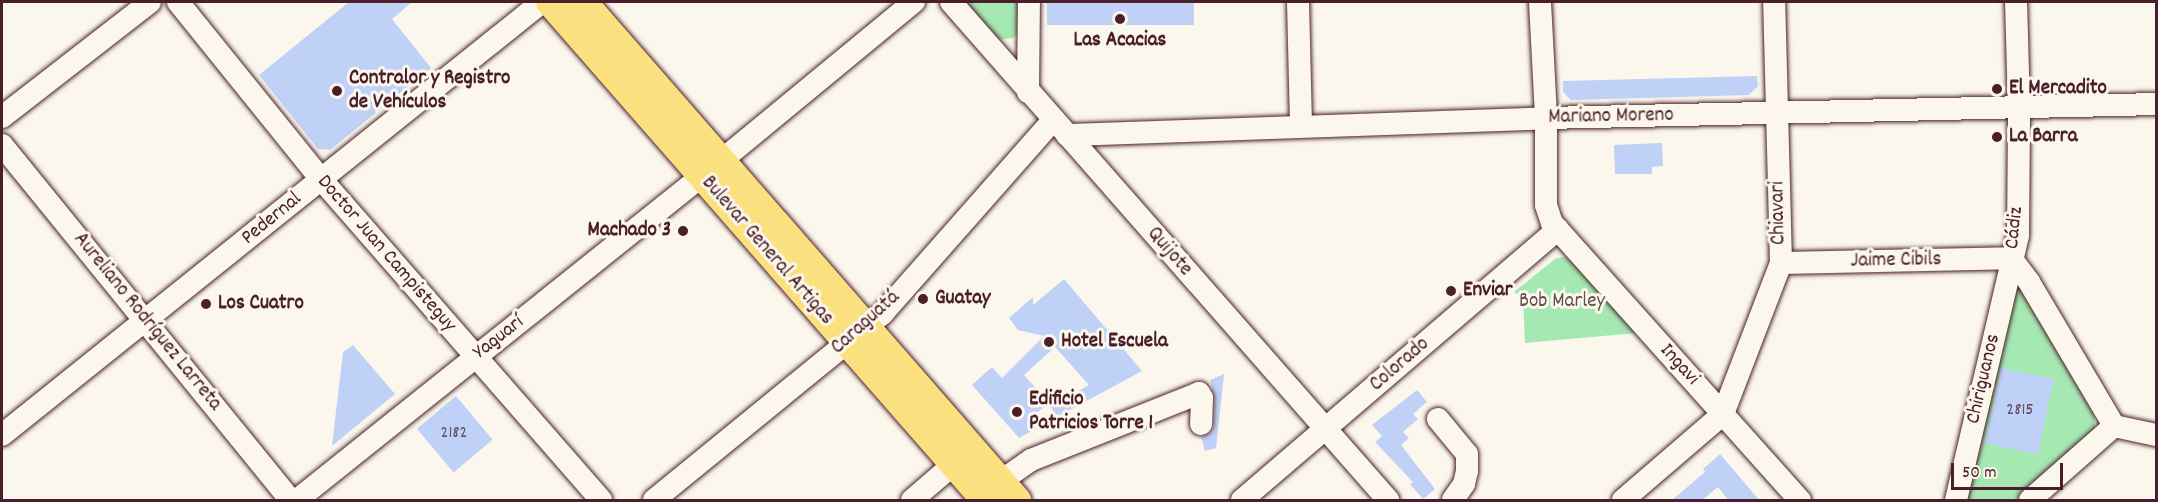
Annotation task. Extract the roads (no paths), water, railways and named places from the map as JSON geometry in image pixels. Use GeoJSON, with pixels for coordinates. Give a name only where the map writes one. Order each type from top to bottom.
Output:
{"type":"FeatureCollection","features":[{"type":"Feature","properties":{"kind":"main road","name":"Bulevar General Artigas"},"geometry":{"type":"LineString","coordinates":[[550,2],[712,168]]}},
{"type":"Feature","properties":{"kind":"main road","name":"Bulevar General Artigas"},"geometry":{"type":"LineString","coordinates":[[583,2],[712,168],[856,335],[1001,494]]}},
{"type":"Feature","properties":{"kind":"main road","name":"Bulevar General Artigas"},"geometry":{"type":"LineString","coordinates":[[856,335],[954,464],[1001,494]]}},
{"type":"Feature","properties":{"kind":"street"},"geometry":{"type":"LineString","coordinates":[[2,117],[150,2]]}},
{"type":"Feature","properties":{"kind":"street","name":"Doctor Juan Campisteguy"},"geometry":{"type":"LineString","coordinates":[[178,2],[321,179],[600,501]]}},
{"type":"Feature","properties":{"kind":"street","name":"Pedernal"},"geometry":{"type":"LineString","coordinates":[[2,435],[542,2]]}},
{"type":"Feature","properties":{"kind":"street","name":"Yaguarí"},"geometry":{"type":"LineString","coordinates":[[297,501],[712,168],[914,2]]}},
{"type":"Feature","properties":{"kind":"street","name":"Quijote"},"geometry":{"type":"LineString","coordinates":[[951,2],[1388,501]]}},
{"type":"Feature","properties":{"kind":"street"},"geometry":{"type":"LineString","coordinates":[[1028,92],[1029,2]]}},
{"type":"Feature","properties":{"kind":"street"},"geometry":{"type":"LineString","coordinates":[[1298,2],[1301,126]]}},
{"type":"Feature","properties":{"kind":"street","name":"Ingavi"},"geometry":{"type":"LineString","coordinates":[[1540,2],[1546,118],[1545,205],[1558,230],[1800,501]]}},
{"type":"Feature","properties":{"kind":"street","name":"Chiavari"},"geometry":{"type":"LineString","coordinates":[[1723,414],[1780,263],[1774,2]]}},
{"type":"Feature","properties":{"kind":"street","name":"Cádiz"},"geometry":{"type":"LineString","coordinates":[[2016,2],[2019,108],[2018,235],[2011,258],[2029,282],[2114,426]]}},
{"type":"Feature","properties":{"kind":"street","name":"Mariano Moreno"},"geometry":{"type":"LineString","coordinates":[[1060,128],[1301,126],[2157,104]]}},
{"type":"Feature","properties":{"kind":"street","name":"Caraguatá"},"geometry":{"type":"LineString","coordinates":[[654,501],[883,313],[1060,128]]}},
{"type":"Feature","properties":{"kind":"street","name":"Aureliano Rodríguez Larreta"},"geometry":{"type":"LineString","coordinates":[[2,145],[291,501]]}},
{"type":"Feature","properties":{"kind":"street","name":"Colorado"},"geometry":{"type":"LineString","coordinates":[[1246,499],[1558,230]]}},
{"type":"Feature","properties":{"kind":"street","name":"Jaime Cibils"},"geometry":{"type":"LineString","coordinates":[[1780,263],[2011,258]]}},
{"type":"Feature","properties":{"kind":"street","name":"Chiriguanos"},"geometry":{"type":"LineString","coordinates":[[1956,501],[2011,258]]}},
{"type":"Feature","properties":{"kind":"street"},"geometry":{"type":"LineString","coordinates":[[1001,494],[1031,460],[1199,393],[1202,398],[1202,424]]}},
{"type":"Feature","properties":{"kind":"street"},"geometry":{"type":"LineString","coordinates":[[1623,501],[1723,414]]}},
{"type":"Feature","properties":{"kind":"street"},"geometry":{"type":"LineString","coordinates":[[1438,419],[1467,454],[1466,478],[1453,501]]}},
{"type":"Feature","properties":{"kind":"street"},"geometry":{"type":"LineString","coordinates":[[2030,501],[2114,426],[2157,435]]}},
{"type":"Feature","properties":{"kind":"street"},"geometry":{"type":"LineString","coordinates":[[912,501],[954,464]]}},
{"type":"Feature","properties":{"kind":"place","name":"Las Acacias"},"geometry":{"type":"Point","coordinates":[1120,19]}},
{"type":"Feature","properties":{"kind":"place","name":"El Mercadito"},"geometry":{"type":"Point","coordinates":[1997,89]}},
{"type":"Feature","properties":{"kind":"place","name":"Contralor y Registro de Vehículos"},"geometry":{"type":"Point","coordinates":[337,91]}},
{"type":"Feature","properties":{"kind":"place","name":"La Barra"},"geometry":{"type":"Point","coordinates":[1997,137]}},
{"type":"Feature","properties":{"kind":"place","name":"Machado 3"},"geometry":{"type":"Point","coordinates":[683,231]}},
{"type":"Feature","properties":{"kind":"place","name":"Enviar"},"geometry":{"type":"Point","coordinates":[1451,291]}},
{"type":"Feature","properties":{"kind":"place","name":"Guatay"},"geometry":{"type":"Point","coordinates":[923,299]}},
{"type":"Feature","properties":{"kind":"place","name":"Los Cuatro"},"geometry":{"type":"Point","coordinates":[206,304]}},
{"type":"Feature","properties":{"kind":"place","name":"Hotel Escuela"},"geometry":{"type":"Point","coordinates":[1049,342]}},
{"type":"Feature","properties":{"kind":"place","name":"Edificio Patricios Torre 1"},"geometry":{"type":"Point","coordinates":[1017,412]}},
{"type":"Feature","properties":{"kind":"park label","name":"Bob Marley"},"geometry":{"type":"Point","coordinates":[1562,302]}}]}
